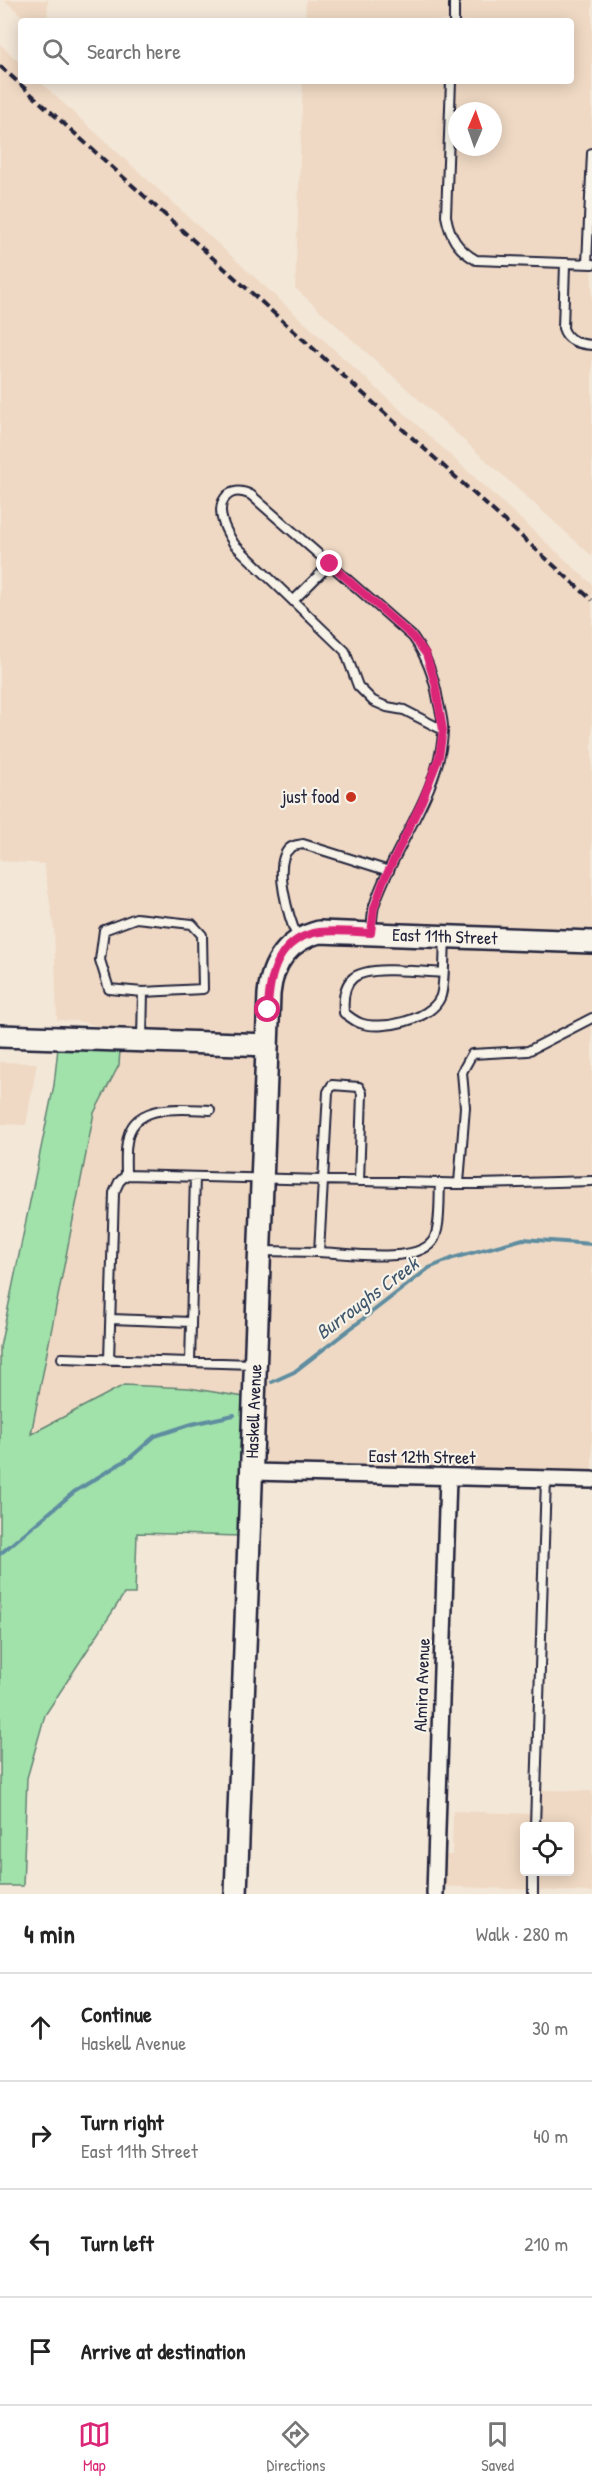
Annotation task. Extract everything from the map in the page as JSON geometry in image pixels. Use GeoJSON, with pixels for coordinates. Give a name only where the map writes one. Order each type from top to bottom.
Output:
{"type":"FeatureCollection","features":[{"type":"Feature","properties":{"kind":"main road","name":"East 11th Street"},"geometry":{"type":"LineString","coordinates":[[299,940],[319,932],[592,942]]}},
{"type":"Feature","properties":{"kind":"main road","name":"Haskell Avenue"},"geometry":{"type":"LineString","coordinates":[[236,1894],[269,994],[272,971],[289,947],[299,940]]}},
{"type":"Feature","properties":{"kind":"main road"},"geometry":{"type":"LineString","coordinates":[[0,1036],[267,1045]]}},
{"type":"Feature","properties":{"kind":"street","name":"East 12th Street"},"geometry":{"type":"LineString","coordinates":[[252,1472],[592,1480]]}},
{"type":"Feature","properties":{"kind":"street","name":"Almira Avenue"},"geometry":{"type":"LineString","coordinates":[[435,1894],[448,1477]]}},
{"type":"Feature","properties":{"kind":"lane"},"geometry":{"type":"LineString","coordinates":[[454,0],[454,18]]}},
{"type":"Feature","properties":{"kind":"lane"},"geometry":{"type":"LineString","coordinates":[[451,84],[446,216],[454,242],[463,253],[476,260],[589,264],[592,153]]}},
{"type":"Feature","properties":{"kind":"lane"},"geometry":{"type":"LineString","coordinates":[[565,264],[563,328],[566,336],[573,341],[592,345]]}},
{"type":"Feature","properties":{"kind":"lane"},"geometry":{"type":"LineString","coordinates":[[371,933],[374,908],[439,757],[443,730],[435,683],[426,654],[413,637],[251,495],[237,490],[229,493],[224,499],[222,512],[223,522],[234,544],[345,651],[358,686],[373,701],[387,707],[404,710],[443,730]]}},
{"type":"Feature","properties":{"kind":"lane"},"geometry":{"type":"LineString","coordinates":[[293,601],[330,564]]}},
{"type":"Feature","properties":{"kind":"lane"},"geometry":{"type":"LineString","coordinates":[[299,940],[290,920],[283,882],[284,858],[288,849],[303,844],[389,871]]}},
{"type":"Feature","properties":{"kind":"lane"},"geometry":{"type":"LineString","coordinates":[[136,918],[192,924],[202,935],[203,989],[143,992],[110,989],[100,960],[104,930],[136,918]]}},
{"type":"Feature","properties":{"kind":"lane"},"geometry":{"type":"LineString","coordinates":[[443,973],[366,971],[352,978],[343,995],[344,1013],[361,1024],[393,1025],[417,1018],[441,998],[443,973],[445,936]]}},
{"type":"Feature","properties":{"kind":"lane"},"geometry":{"type":"LineString","coordinates":[[142,1041],[143,992]]}},
{"type":"Feature","properties":{"kind":"lane"},"geometry":{"type":"LineString","coordinates":[[459,1184],[465,1107],[462,1072],[472,1054],[528,1051],[592,1018]]}},
{"type":"Feature","properties":{"kind":"lane"},"geometry":{"type":"LineString","coordinates":[[319,1252],[328,1092],[332,1085],[359,1087],[362,1093],[359,1181]]}},
{"type":"Feature","properties":{"kind":"lane"},"geometry":{"type":"LineString","coordinates":[[109,1360],[114,1193],[119,1182],[126,1175],[127,1140],[133,1126],[145,1114],[159,1110],[210,1110]]}},
{"type":"Feature","properties":{"kind":"lane"},"geometry":{"type":"LineString","coordinates":[[126,1175],[459,1184],[592,1181]]}},
{"type":"Feature","properties":{"kind":"lane"},"geometry":{"type":"LineString","coordinates":[[190,1362],[195,1177]]}},
{"type":"Feature","properties":{"kind":"lane"},"geometry":{"type":"LineString","coordinates":[[260,1251],[402,1255],[420,1252],[433,1242],[438,1230],[440,1183]]}},
{"type":"Feature","properties":{"kind":"lane"},"geometry":{"type":"LineString","coordinates":[[111,1319],[191,1322]]}},
{"type":"Feature","properties":{"kind":"lane"},"geometry":{"type":"LineString","coordinates":[[62,1358],[256,1364]]}},
{"type":"Feature","properties":{"kind":"lane"},"geometry":{"type":"LineString","coordinates":[[535,1822],[546,1479]]}},
{"type":"Feature","properties":{"kind":"lane"},"geometry":{"type":"LineString","coordinates":[[533,1876],[533,1894]]}},
{"type":"Feature","properties":{"kind":"shaded area"},"geometry":{"type":"Polygon","coordinates":[[[4,0],[48,0],[47,18],[25,18],[4,0]]]}},
{"type":"Feature","properties":{"kind":"shaded area"},"geometry":{"type":"Polygon","coordinates":[[[306,0],[592,0],[592,556],[295,288],[303,84],[574,84],[574,18],[305,18],[306,0]]]}},
{"type":"Feature","properties":{"kind":"shaded area"},"geometry":{"type":"Polygon","coordinates":[[[0,44],[18,61],[18,84],[42,84],[592,584],[592,1476],[242,1464],[244,1397],[124,1385],[31,1435],[94,1113],[119,1065],[120,1031],[77,1021],[57,1020],[54,929],[44,864],[0,861],[0,44]]]}},
{"type":"Feature","properties":{"kind":"shaded area"},"geometry":{"type":"Polygon","coordinates":[[[0,1062],[37,1063],[26,1125],[0,1124],[0,1062]]]}},
{"type":"Feature","properties":{"kind":"shaded area"},"geometry":{"type":"Polygon","coordinates":[[[541,1790],[592,1791],[592,1892],[435,1886],[436,1855],[452,1855],[453,1811],[531,1814],[532,1822],[520,1822],[520,1876],[574,1876],[574,1822],[537,1822],[541,1790]]]}},
{"type":"Feature","properties":{"kind":"green space"},"geometry":{"type":"Polygon","coordinates":[[[58,1048],[120,1050],[119,1065],[94,1113],[31,1434],[124,1385],[189,1388],[244,1397],[239,1536],[137,1533],[135,1594],[124,1594],[45,1715],[27,1778],[23,1886],[0,1886],[0,1347],[54,1085],[58,1048]]]}},
{"type":"Feature","properties":{"kind":"waterway","name":"Burroughs Creek"},"geometry":{"type":"LineString","coordinates":[[272,1382],[294,1372],[429,1268],[453,1258],[523,1239],[592,1244]]}},
{"type":"Feature","properties":{"kind":"waterway","name":"Burroughs Creek"},"geometry":{"type":"LineString","coordinates":[[0,1554],[74,1492],[131,1457],[155,1436],[192,1424],[234,1415]]}},
{"type":"Feature","properties":{"kind":"railway"},"geometry":{"type":"LineString","coordinates":[[0,66],[18,82]]}},
{"type":"Feature","properties":{"kind":"railway"},"geometry":{"type":"LineString","coordinates":[[20,84],[592,600]]}},
{"type":"Feature","properties":{"kind":"place","name":"just food"},"geometry":{"type":"Point","coordinates":[351,797]}},
{"type":"Feature","properties":{"kind":"route"},"geometry":{"type":"LineString","coordinates":[[268,1010],[272,971],[289,947],[319,932],[371,933],[374,908],[383,882],[422,801],[439,757],[443,730],[435,683],[426,654],[413,637],[330,564]]}}]}
